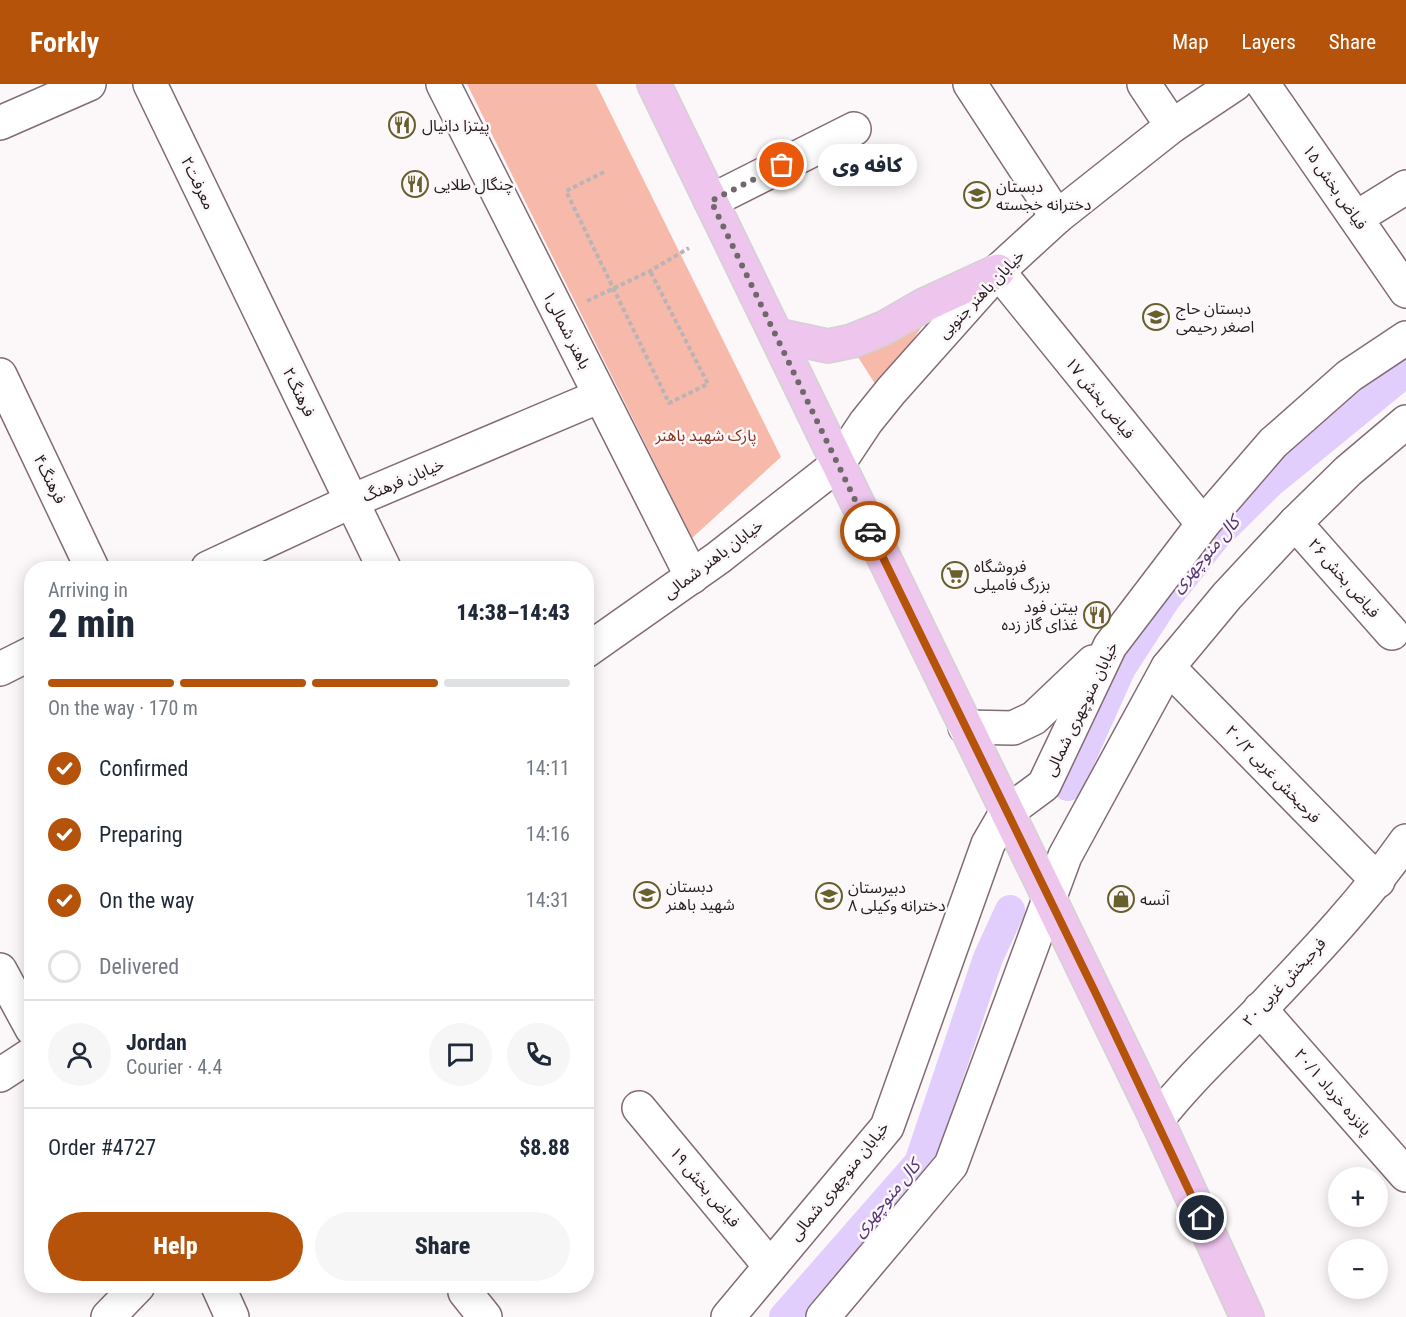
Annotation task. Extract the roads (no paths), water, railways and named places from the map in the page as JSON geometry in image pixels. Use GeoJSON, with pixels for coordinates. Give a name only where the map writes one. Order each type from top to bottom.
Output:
{"type":"FeatureCollection","features":[{"type":"Feature","properties":{"kind":"main road"},"geometry":{"type":"LineString","coordinates":[[654,84],[1006,813],[1050,897],[1157,1120],[1247,1317]]}},
{"type":"Feature","properties":{"kind":"main road"},"geometry":{"type":"LineString","coordinates":[[776,335],[828,346],[852,341],[884,328],[924,305],[998,271]]}},
{"type":"Feature","properties":{"kind":"street"},"geometry":{"type":"LineString","coordinates":[[0,123],[89,84]]}},
{"type":"Feature","properties":{"kind":"street","name":"معرفت۲"},"geometry":{"type":"LineString","coordinates":[[150,84],[246,282]]}},
{"type":"Feature","properties":{"kind":"street","name":"باهنر شمالی۱"},"geometry":{"type":"LineString","coordinates":[[443,84],[692,577]]}},
{"type":"Feature","properties":{"kind":"street"},"geometry":{"type":"LineString","coordinates":[[970,84],[1057,217]]}},
{"type":"Feature","properties":{"kind":"street"},"geometry":{"type":"LineString","coordinates":[[1144,84],[1172,126]]}},
{"type":"Feature","properties":{"kind":"street","name":"خیابان باهنر جنوبی"},"geometry":{"type":"LineString","coordinates":[[838,464],[866,422],[891,391],[998,271],[1057,217],[1172,126],[1235,84]]}},
{"type":"Feature","properties":{"kind":"street","name":"فیاض بخش ۱۵"},"geometry":{"type":"LineString","coordinates":[[1263,84],[1406,291]]}},
{"type":"Feature","properties":{"kind":"street"},"geometry":{"type":"LineString","coordinates":[[711,201],[854,129]]}},
{"type":"Feature","properties":{"kind":"street"},"geometry":{"type":"LineString","coordinates":[[1356,218],[1406,187]]}},
{"type":"Feature","properties":{"kind":"street","name":"فیاض بخش ۱۷"},"geometry":{"type":"LineString","coordinates":[[998,271],[1203,524]]}},
{"type":"Feature","properties":{"kind":"street","name":"فرهنگ۲"},"geometry":{"type":"LineString","coordinates":[[246,282],[381,561]]}},
{"type":"Feature","properties":{"kind":"street","name":"خیابان منوچهری شمالی"},"geometry":{"type":"LineString","coordinates":[[728,1317],[887,1127],[988,844],[1006,813],[1044,784],[1110,646],[1203,524],[1273,442],[1350,376],[1406,338]]}},
{"type":"Feature","properties":{"kind":"street","name":"فرهنگ۴"},"geometry":{"type":"LineString","coordinates":[[3,382],[89,561]]}},
{"type":"Feature","properties":{"kind":"street","name":"خیابان فرهنگ"},"geometry":{"type":"LineString","coordinates":[[223,561],[352,501],[600,396]]}},
{"type":"Feature","properties":{"kind":"street"},"geometry":{"type":"LineString","coordinates":[[823,1317],[951,1165],[1050,897],[1076,835],[1168,667],[1227,596],[1295,523],[1348,471],[1406,422]]}},
{"type":"Feature","properties":{"kind":"street","name":"خیابان باهنر شمالی"},"geometry":{"type":"LineString","coordinates":[[594,645],[692,577],[838,464]]}},
{"type":"Feature","properties":{"kind":"street","name":"فیاض بخش ۲۶"},"geometry":{"type":"LineString","coordinates":[[1295,523],[1392,633]]}},
{"type":"Feature","properties":{"kind":"street"},"geometry":{"type":"LineString","coordinates":[[965,727],[1013,728],[1034,718],[1110,646]]}},
{"type":"Feature","properties":{"kind":"street"},"geometry":{"type":"LineString","coordinates":[[0,669],[24,657]]}},
{"type":"Feature","properties":{"kind":"street","name":"فرحبخش غربی ۲۰/۲"},"geometry":{"type":"LineString","coordinates":[[1168,667],[1378,881]]}},
{"type":"Feature","properties":{"kind":"street","name":"فرحبخش غربی ۲۰"},"geometry":{"type":"LineString","coordinates":[[1157,1120],[1180,1091],[1260,1009],[1378,881],[1406,841]]}},
{"type":"Feature","properties":{"kind":"street"},"geometry":{"type":"LineString","coordinates":[[0,970],[24,1014]]}},
{"type":"Feature","properties":{"kind":"street","name":"پانزده خرداد ۲۰/۱"},"geometry":{"type":"LineString","coordinates":[[1260,1009],[1406,1175]]}},
{"type":"Feature","properties":{"kind":"street"},"geometry":{"type":"LineString","coordinates":[[0,1075],[24,1059]]}},
{"type":"Feature","properties":{"kind":"street","name":"فیاض بخش ۱۹"},"geometry":{"type":"LineString","coordinates":[[639,1108],[770,1266]]}},
{"type":"Feature","properties":{"kind":"street"},"geometry":{"type":"LineString","coordinates":[[108,1317],[131,1293]]}},
{"type":"Feature","properties":{"kind":"street"},"geometry":{"type":"LineString","coordinates":[[221,1293],[232,1317]]}},
{"type":"Feature","properties":{"kind":"street"},"geometry":{"type":"LineString","coordinates":[[466,1293],[485,1317]]}},
{"type":"Feature","properties":{"kind":"waterway","name":"کال منوچهری"},"geometry":{"type":"LineString","coordinates":[[1068,786],[1121,668],[1165,600],[1217,535],[1271,482],[1406,372]]}},
{"type":"Feature","properties":{"kind":"waterway","name":"کال منوچهری"},"geometry":{"type":"LineString","coordinates":[[784,1317],[919,1163],[988,958],[1010,910]]}},
{"type":"Feature","properties":{"kind":"place","name":"پیتزا دانیال"},"geometry":{"type":"Point","coordinates":[402,125]}},
{"type":"Feature","properties":{"kind":"place","name":"کافه وی"},"geometry":{"type":"Point","coordinates":[782,165]}},
{"type":"Feature","properties":{"kind":"place","name":"چنگال طلایی"},"geometry":{"type":"Point","coordinates":[415,184]}},
{"type":"Feature","properties":{"kind":"place","name":"دبستان دخترانه خجسته"},"geometry":{"type":"Point","coordinates":[977,195]}},
{"type":"Feature","properties":{"kind":"place","name":"دبستان حاج اصغر رحیمی"},"geometry":{"type":"Point","coordinates":[1156,317]}},
{"type":"Feature","properties":{"kind":"place","name":"فروشگاه بزرگ فامیلی"},"geometry":{"type":"Point","coordinates":[955,575]}},
{"type":"Feature","properties":{"kind":"place","name":"بیتن فود غذای گاز زده"},"geometry":{"type":"Point","coordinates":[1097,615]}},
{"type":"Feature","properties":{"kind":"place","name":"دبستان شهید باهنر"},"geometry":{"type":"Point","coordinates":[647,895]}},
{"type":"Feature","properties":{"kind":"place","name":"دبیرستان دخترانه وکیلی ۸"},"geometry":{"type":"Point","coordinates":[829,896]}},
{"type":"Feature","properties":{"kind":"place","name":"آنسه"},"geometry":{"type":"Point","coordinates":[1121,899]}},
{"type":"Feature","properties":{"kind":"park label","name":"پارک شهید باهنر"},"geometry":{"type":"Point","coordinates":[706,435]}}]}
